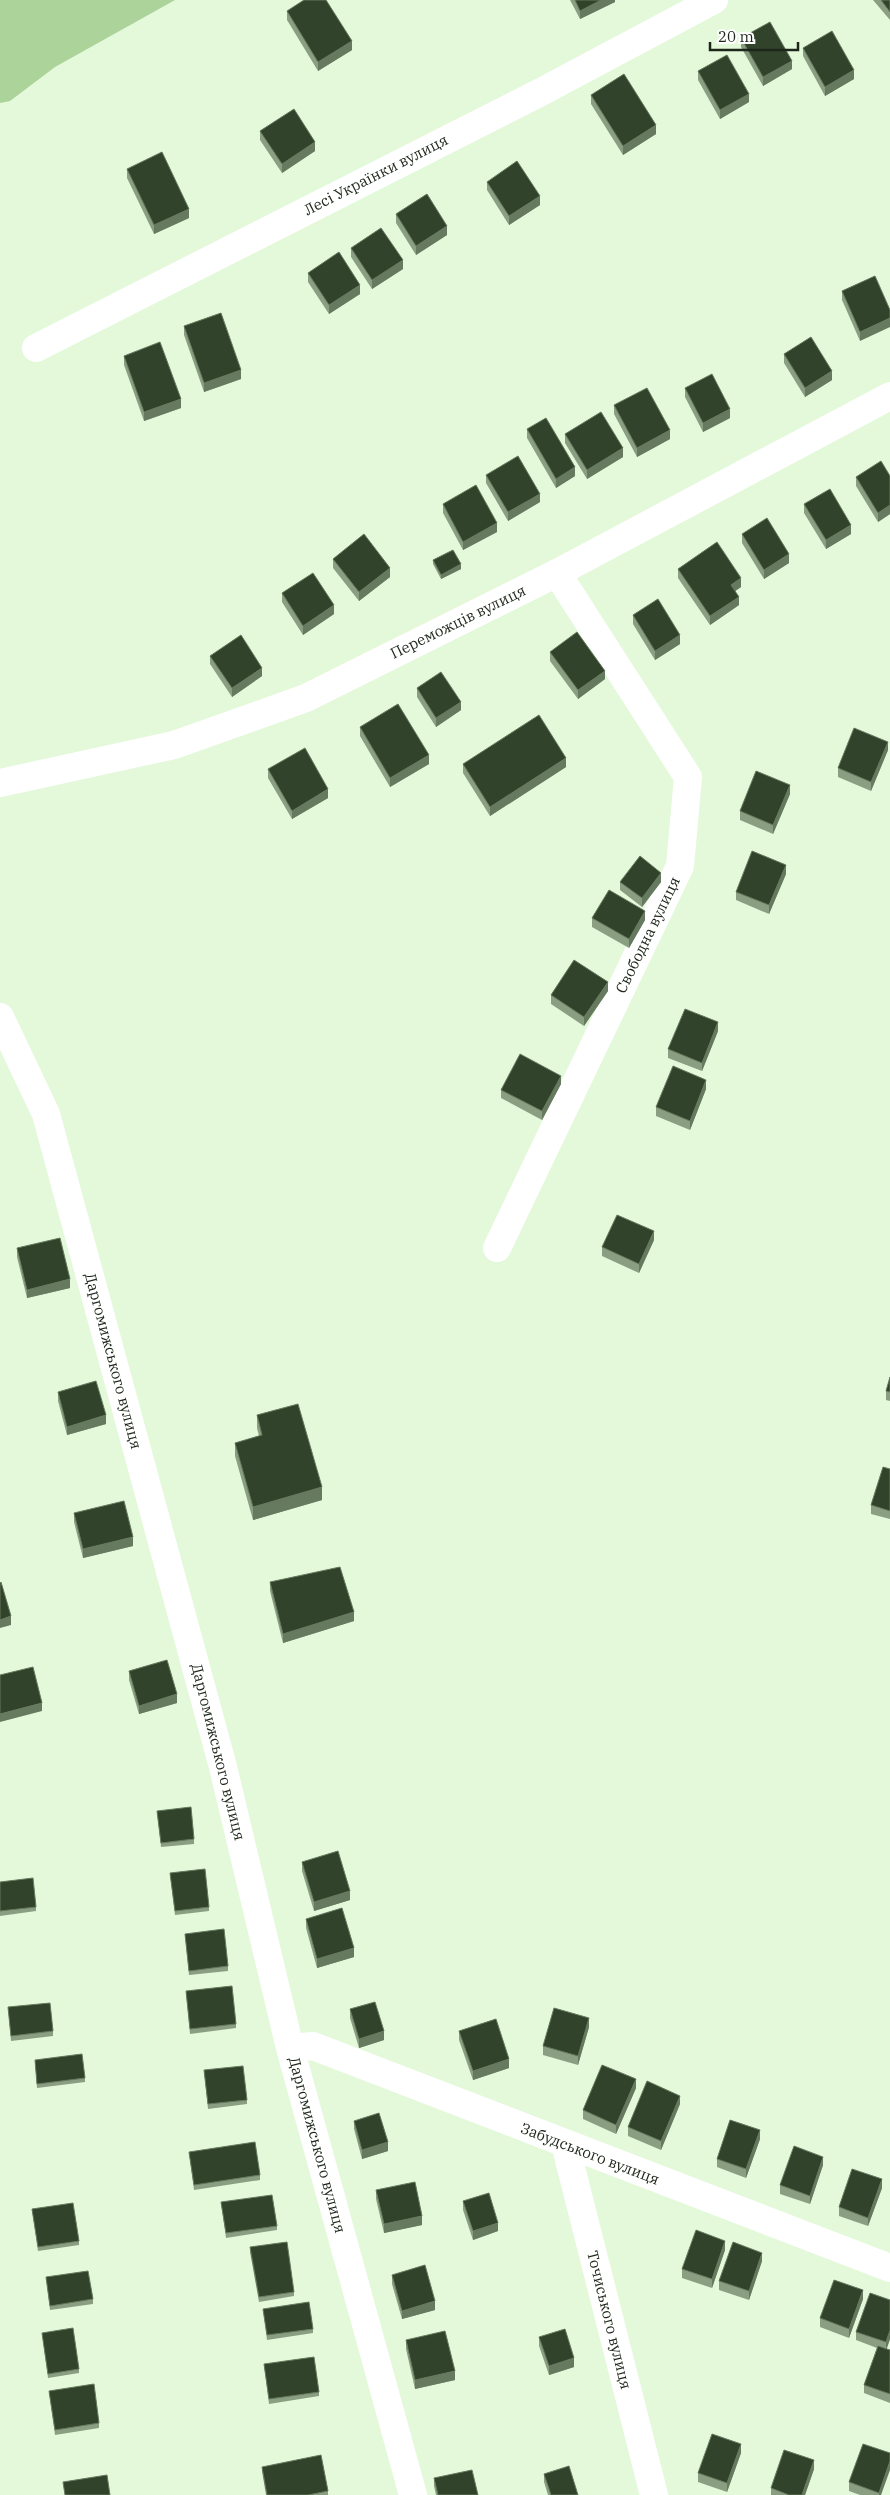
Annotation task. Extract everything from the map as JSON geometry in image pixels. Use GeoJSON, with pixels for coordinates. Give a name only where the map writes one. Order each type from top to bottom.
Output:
{"type":"FeatureCollection","features":[{"type":"Feature","properties":{"kind":"street","name":"Лесі Українки вулиця"},"geometry":{"type":"LineString","coordinates":[[36,348],[541,92],[714,0]]}},
{"type":"Feature","properties":{"kind":"street","name":"Переможців вулиця"},"geometry":{"type":"LineString","coordinates":[[0,783],[174,745],[306,698],[557,573],[890,396]]}},
{"type":"Feature","properties":{"kind":"street","name":"Свободна вулиця"},"geometry":{"type":"LineString","coordinates":[[497,1248],[680,866],[688,777],[557,573]]}},
{"type":"Feature","properties":{"kind":"street","name":"Даргомижського вулиця"},"geometry":{"type":"LineString","coordinates":[[0,1017],[46,1114],[223,1767],[290,2048],[413,2495]]}},
{"type":"Feature","properties":{"kind":"street","name":"Забудського вулиця"},"geometry":{"type":"LineString","coordinates":[[290,2048],[313,2046],[890,2268]]}},
{"type":"Feature","properties":{"kind":"street","name":"Точиського вулиця"},"geometry":{"type":"LineString","coordinates":[[564,2144],[654,2495]]}},
{"type":"Feature","properties":{"kind":"green space"},"geometry":{"type":"Polygon","coordinates":[[[0,0],[175,0],[55,67],[10,101],[0,103],[0,0]]]}},
{"type":"Feature","properties":{"kind":"building"},"geometry":{"type":"Polygon","coordinates":[[[304,0],[326,0],[352,41],[318,62],[287,11],[304,0]]]}},
{"type":"Feature","properties":{"kind":"building"},"geometry":{"type":"Polygon","coordinates":[[[575,0],[601,0],[580,11],[575,0]]]}},
{"type":"Feature","properties":{"kind":"building"},"geometry":{"type":"Polygon","coordinates":[[[881,0],[890,0],[890,12],[881,0]]]}},
{"type":"Feature","properties":{"kind":"building"},"geometry":{"type":"Polygon","coordinates":[[[770,22],[792,61],[763,77],[741,38],[770,22]]]}},
{"type":"Feature","properties":{"kind":"building"},"geometry":{"type":"Polygon","coordinates":[[[832,31],[854,70],[825,87],[803,48],[832,31]]]}},
{"type":"Feature","properties":{"kind":"building"},"geometry":{"type":"Polygon","coordinates":[[[727,55],[749,94],[720,110],[698,71],[727,55]]]}},
{"type":"Feature","properties":{"kind":"building"},"geometry":{"type":"Polygon","coordinates":[[[624,74],[656,125],[623,146],[591,95],[624,74]]]}},
{"type":"Feature","properties":{"kind":"building"},"geometry":{"type":"Polygon","coordinates":[[[294,109],[315,142],[282,164],[260,131],[294,109]]]}},
{"type":"Feature","properties":{"kind":"building"},"geometry":{"type":"Polygon","coordinates":[[[162,152],[189,209],[154,225],[127,169],[162,152]]]}},
{"type":"Feature","properties":{"kind":"building"},"geometry":{"type":"Polygon","coordinates":[[[517,161],[540,196],[509,216],[487,182],[517,161]]]}},
{"type":"Feature","properties":{"kind":"building"},"geometry":{"type":"Polygon","coordinates":[[[427,194],[447,226],[416,246],[396,214],[427,194]]]}},
{"type":"Feature","properties":{"kind":"building"},"geometry":{"type":"Polygon","coordinates":[[[381,228],[403,260],[372,280],[351,248],[381,228]]]}},
{"type":"Feature","properties":{"kind":"building"},"geometry":{"type":"Polygon","coordinates":[[[339,252],[360,285],[329,305],[308,273],[339,252]]]}},
{"type":"Feature","properties":{"kind":"building"},"geometry":{"type":"Polygon","coordinates":[[[875,276],[890,310],[890,318],[860,332],[842,291],[875,276]]]}},
{"type":"Feature","properties":{"kind":"building"},"geometry":{"type":"Polygon","coordinates":[[[221,313],[241,370],[204,383],[184,326],[221,313]]]}},
{"type":"Feature","properties":{"kind":"building"},"geometry":{"type":"Polygon","coordinates":[[[811,337],[832,371],[805,388],[784,354],[811,337]]]}},
{"type":"Feature","properties":{"kind":"building"},"geometry":{"type":"Polygon","coordinates":[[[160,342],[181,399],[144,412],[124,356],[160,342]]]}},
{"type":"Feature","properties":{"kind":"building"},"geometry":{"type":"Polygon","coordinates":[[[712,374],[730,409],[703,423],[685,388],[712,374]]]}},
{"type":"Feature","properties":{"kind":"building"},"geometry":{"type":"Polygon","coordinates":[[[647,388],[670,430],[637,448],[614,405],[647,388]]]}},
{"type":"Feature","properties":{"kind":"building"},"geometry":{"type":"Polygon","coordinates":[[[601,412],[623,448],[587,470],[565,434],[601,412]]]}},
{"type":"Feature","properties":{"kind":"building"},"geometry":{"type":"Polygon","coordinates":[[[546,418],[575,467],[556,479],[527,429],[546,418]]]}},
{"type":"Feature","properties":{"kind":"building"},"geometry":{"type":"Polygon","coordinates":[[[518,456],[540,494],[508,512],[486,475],[518,456]]]}},
{"type":"Feature","properties":{"kind":"building"},"geometry":{"type":"Polygon","coordinates":[[[881,461],[890,476],[890,505],[878,513],[856,477],[881,461]]]}},
{"type":"Feature","properties":{"kind":"building"},"geometry":{"type":"Polygon","coordinates":[[[476,485],[497,523],[463,542],[443,504],[476,485]]]}},
{"type":"Feature","properties":{"kind":"building"},"geometry":{"type":"Polygon","coordinates":[[[830,489],[851,525],[826,540],[804,504],[830,489]]]}},
{"type":"Feature","properties":{"kind":"building"},"geometry":{"type":"Polygon","coordinates":[[[767,518],[789,554],[764,570],[742,534],[767,518]]]}},
{"type":"Feature","properties":{"kind":"building"},"geometry":{"type":"Polygon","coordinates":[[[364,534],[390,568],[359,592],[333,559],[364,534]]]}},
{"type":"Feature","properties":{"kind":"building"},"geometry":{"type":"Polygon","coordinates":[[[717,542],[741,578],[731,585],[739,597],[710,616],[678,569],[717,542]]]}},
{"type":"Feature","properties":{"kind":"building"},"geometry":{"type":"Polygon","coordinates":[[[453,550],[461,564],[441,575],[433,560],[453,550]]]}},
{"type":"Feature","properties":{"kind":"building"},"geometry":{"type":"Polygon","coordinates":[[[313,573],[334,605],[303,626],[282,593],[313,573]]]}},
{"type":"Feature","properties":{"kind":"building"},"geometry":{"type":"Polygon","coordinates":[[[658,599],[680,635],[655,651],[633,615],[658,599]]]}},
{"type":"Feature","properties":{"kind":"building"},"geometry":{"type":"Polygon","coordinates":[[[577,632],[605,671],[578,690],[550,652],[577,632]]]}},
{"type":"Feature","properties":{"kind":"building"},"geometry":{"type":"Polygon","coordinates":[[[241,635],[262,668],[232,688],[210,656],[241,635]]]}},
{"type":"Feature","properties":{"kind":"building"},"geometry":{"type":"Polygon","coordinates":[[[441,672],[461,702],[436,718],[417,688],[441,672]]]}},
{"type":"Feature","properties":{"kind":"building"},"geometry":{"type":"Polygon","coordinates":[[[398,704],[429,755],[390,778],[360,727],[398,704]]]}},
{"type":"Feature","properties":{"kind":"building"},"geometry":{"type":"Polygon","coordinates":[[[539,715],[566,758],[490,807],[463,764],[539,715]]]}},
{"type":"Feature","properties":{"kind":"building"},"geometry":{"type":"Polygon","coordinates":[[[854,728],[888,742],[871,782],[838,768],[854,728]]]}},
{"type":"Feature","properties":{"kind":"building"},"geometry":{"type":"Polygon","coordinates":[[[305,748],[328,789],[292,811],[268,769],[305,748]]]}},
{"type":"Feature","properties":{"kind":"building"},"geometry":{"type":"Polygon","coordinates":[[[756,771],[790,785],[773,825],[740,811],[756,771]]]}},
{"type":"Feature","properties":{"kind":"building"},"geometry":{"type":"Polygon","coordinates":[[[752,851],[786,865],[769,905],[736,892],[752,851]]]}},
{"type":"Feature","properties":{"kind":"building"},"geometry":{"type":"Polygon","coordinates":[[[640,856],[661,873],[642,898],[620,882],[640,856]]]}},
{"type":"Feature","properties":{"kind":"building"},"geometry":{"type":"Polygon","coordinates":[[[609,890],[645,911],[629,939],[592,918],[609,890]]]}},
{"type":"Feature","properties":{"kind":"building"},"geometry":{"type":"Polygon","coordinates":[[[574,960],[608,982],[584,1017],[551,995],[574,960]]]}},
{"type":"Feature","properties":{"kind":"building"},"geometry":{"type":"Polygon","coordinates":[[[685,1009],[718,1022],[702,1063],[668,1049],[685,1009]]]}},
{"type":"Feature","properties":{"kind":"building"},"geometry":{"type":"Polygon","coordinates":[[[520,1054],[561,1076],[542,1111],[501,1090],[520,1054]]]}},
{"type":"Feature","properties":{"kind":"building"},"geometry":{"type":"Polygon","coordinates":[[[673,1066],[706,1080],[690,1121],[656,1107],[673,1066]]]}},
{"type":"Feature","properties":{"kind":"building"},"geometry":{"type":"Polygon","coordinates":[[[617,1215],[654,1231],[639,1264],[602,1247],[617,1215]]]}},
{"type":"Feature","properties":{"kind":"building"},"geometry":{"type":"Polygon","coordinates":[[[60,1238],[70,1279],[27,1290],[17,1248],[60,1238]]]}},
{"type":"Feature","properties":{"kind":"building"},"geometry":{"type":"Polygon","coordinates":[[[890,1377],[890,1392],[886,1391],[890,1377]]]}},
{"type":"Feature","properties":{"kind":"building"},"geometry":{"type":"Polygon","coordinates":[[[96,1381],[106,1415],[67,1427],[58,1392],[96,1381]]]}},
{"type":"Feature","properties":{"kind":"building"},"geometry":{"type":"Polygon","coordinates":[[[298,1404],[322,1487],[253,1507],[235,1443],[262,1435],[257,1415],[298,1404]]]}},
{"type":"Feature","properties":{"kind":"building"},"geometry":{"type":"Polygon","coordinates":[[[883,1467],[890,1469],[890,1511],[871,1505],[883,1467]]]}},
{"type":"Feature","properties":{"kind":"building"},"geometry":{"type":"Polygon","coordinates":[[[124,1501],[133,1537],[83,1549],[74,1513],[124,1501]]]}},
{"type":"Feature","properties":{"kind":"building"},"geometry":{"type":"Polygon","coordinates":[[[340,1567],[354,1612],[283,1634],[270,1582],[340,1567]]]}},
{"type":"Feature","properties":{"kind":"building"},"geometry":{"type":"Polygon","coordinates":[[[0,1583],[11,1616],[0,1620],[0,1583]]]}},
{"type":"Feature","properties":{"kind":"building"},"geometry":{"type":"Polygon","coordinates":[[[167,1660],[177,1694],[139,1706],[129,1671],[167,1660]]]}},
{"type":"Feature","properties":{"kind":"building"},"geometry":{"type":"Polygon","coordinates":[[[33,1667],[42,1703],[0,1714],[0,1675],[33,1667]]]}},
{"type":"Feature","properties":{"kind":"building"},"geometry":{"type":"Polygon","coordinates":[[[191,1807],[194,1839],[161,1843],[157,1811],[191,1807]]]}},
{"type":"Feature","properties":{"kind":"building"},"geometry":{"type":"Polygon","coordinates":[[[338,1851],[350,1891],[314,1902],[302,1862],[338,1851]]]}},
{"type":"Feature","properties":{"kind":"building"},"geometry":{"type":"Polygon","coordinates":[[[205,1869],[209,1907],[175,1911],[170,1873],[205,1869]]]}},
{"type":"Feature","properties":{"kind":"building"},"geometry":{"type":"Polygon","coordinates":[[[33,1878],[36,1907],[0,1911],[0,1882],[33,1878]]]}},
{"type":"Feature","properties":{"kind":"building"},"geometry":{"type":"Polygon","coordinates":[[[342,1908],[354,1948],[317,1959],[306,1919],[342,1908]]]}},
{"type":"Feature","properties":{"kind":"building"},"geometry":{"type":"Polygon","coordinates":[[[224,1929],[228,1966],[189,1971],[185,1934],[224,1929]]]}},
{"type":"Feature","properties":{"kind":"building"},"geometry":{"type":"Polygon","coordinates":[[[232,1986],[236,2024],[190,2029],[186,1991],[232,1986]]]}},
{"type":"Feature","properties":{"kind":"building"},"geometry":{"type":"Polygon","coordinates":[[[375,2002],[384,2031],[359,2039],[350,2009],[375,2002]]]}},
{"type":"Feature","properties":{"kind":"building"},"geometry":{"type":"Polygon","coordinates":[[[50,2003],[53,2031],[11,2036],[8,2007],[50,2003]]]}},
{"type":"Feature","properties":{"kind":"building"},"geometry":{"type":"Polygon","coordinates":[[[554,2008],[589,2018],[578,2056],[543,2046],[554,2008]]]}},
{"type":"Feature","properties":{"kind":"building"},"geometry":{"type":"Polygon","coordinates":[[[496,2019],[509,2059],[473,2071],[459,2031],[496,2019]]]}},
{"type":"Feature","properties":{"kind":"building"},"geometry":{"type":"Polygon","coordinates":[[[82,2054],[85,2078],[37,2084],[35,2060],[82,2054]]]}},
{"type":"Feature","properties":{"kind":"building"},"geometry":{"type":"Polygon","coordinates":[[[602,2065],[636,2079],[616,2125],[583,2110],[602,2065]]]}},
{"type":"Feature","properties":{"kind":"building"},"geometry":{"type":"Polygon","coordinates":[[[243,2066],[247,2100],[208,2104],[204,2070],[243,2066]]]}},
{"type":"Feature","properties":{"kind":"building"},"geometry":{"type":"Polygon","coordinates":[[[647,2081],[680,2096],[661,2141],[628,2127],[647,2081]]]}},
{"type":"Feature","properties":{"kind":"building"},"geometry":{"type":"Polygon","coordinates":[[[379,2113],[388,2142],[362,2150],[354,2121],[379,2113]]]}},
{"type":"Feature","properties":{"kind":"building"},"geometry":{"type":"Polygon","coordinates":[[[730,2120],[760,2130],[746,2169],[717,2159],[730,2120]]]}},
{"type":"Feature","properties":{"kind":"building"},"geometry":{"type":"Polygon","coordinates":[[[255,2142],[260,2175],[194,2185],[189,2152],[255,2142]]]}},
{"type":"Feature","properties":{"kind":"building"},"geometry":{"type":"Polygon","coordinates":[[[794,2146],[823,2157],[810,2196],[780,2185],[794,2146]]]}},
{"type":"Feature","properties":{"kind":"building"},"geometry":{"type":"Polygon","coordinates":[[[852,2169],[882,2179],[868,2218],[839,2207],[852,2169]]]}},
{"type":"Feature","properties":{"kind":"building"},"geometry":{"type":"Polygon","coordinates":[[[415,2182],[422,2216],[384,2224],[376,2190],[415,2182]]]}},
{"type":"Feature","properties":{"kind":"building"},"geometry":{"type":"Polygon","coordinates":[[[489,2193],[498,2223],[473,2231],[463,2201],[489,2193]]]}},
{"type":"Feature","properties":{"kind":"building"},"geometry":{"type":"Polygon","coordinates":[[[272,2195],[277,2226],[226,2233],[221,2202],[272,2195]]]}},
{"type":"Feature","properties":{"kind":"building"},"geometry":{"type":"Polygon","coordinates":[[[73,2203],[79,2241],[38,2247],[32,2209],[73,2203]]]}},
{"type":"Feature","properties":{"kind":"building"},"geometry":{"type":"Polygon","coordinates":[[[696,2230],[725,2241],[712,2279],[682,2269],[696,2230]]]}},
{"type":"Feature","properties":{"kind":"building"},"geometry":{"type":"Polygon","coordinates":[[[287,2242],[294,2292],[259,2297],[250,2247],[287,2242]]]}},
{"type":"Feature","properties":{"kind":"building"},"geometry":{"type":"Polygon","coordinates":[[[733,2242],[762,2253],[749,2291],[719,2281],[733,2242]]]}},
{"type":"Feature","properties":{"kind":"building"},"geometry":{"type":"Polygon","coordinates":[[[425,2265],[435,2301],[402,2311],[392,2275],[425,2265]]]}},
{"type":"Feature","properties":{"kind":"building"},"geometry":{"type":"Polygon","coordinates":[[[88,2271],[93,2299],[50,2306],[46,2277],[88,2271]]]}},
{"type":"Feature","properties":{"kind":"building"},"geometry":{"type":"Polygon","coordinates":[[[834,2280],[863,2290],[849,2329],[820,2318],[834,2280]]]}},
{"type":"Feature","properties":{"kind":"building"},"geometry":{"type":"Polygon","coordinates":[[[870,2293],[890,2300],[890,2330],[886,2342],[856,2332],[870,2293]]]}},
{"type":"Feature","properties":{"kind":"building"},"geometry":{"type":"Polygon","coordinates":[[[309,2302],[313,2329],[267,2335],[263,2309],[309,2302]]]}},
{"type":"Feature","properties":{"kind":"building"},"geometry":{"type":"Polygon","coordinates":[[[73,2328],[79,2369],[48,2374],[42,2333],[73,2328]]]}},
{"type":"Feature","properties":{"kind":"building"},"geometry":{"type":"Polygon","coordinates":[[[565,2329],[574,2358],[549,2366],[539,2337],[565,2329]]]}},
{"type":"Feature","properties":{"kind":"building"},"geometry":{"type":"Polygon","coordinates":[[[445,2331],[455,2371],[415,2380],[406,2340],[445,2331]]]}},
{"type":"Feature","properties":{"kind":"building"},"geometry":{"type":"Polygon","coordinates":[[[878,2346],[890,2350],[890,2394],[864,2385],[878,2346]]]}},
{"type":"Feature","properties":{"kind":"building"},"geometry":{"type":"Polygon","coordinates":[[[314,2357],[319,2392],[269,2399],[264,2364],[314,2357]]]}},
{"type":"Feature","properties":{"kind":"building"},"geometry":{"type":"Polygon","coordinates":[[[94,2384],[99,2423],[55,2430],[49,2391],[94,2384]]]}},
{"type":"Feature","properties":{"kind":"building"},"geometry":{"type":"Polygon","coordinates":[[[712,2434],[741,2444],[727,2483],[698,2473],[712,2434]]]}},
{"type":"Feature","properties":{"kind":"building"},"geometry":{"type":"Polygon","coordinates":[[[863,2444],[890,2453],[890,2461],[879,2493],[849,2482],[863,2444]]]}},
{"type":"Feature","properties":{"kind":"building"},"geometry":{"type":"Polygon","coordinates":[[[784,2450],[814,2460],[802,2495],[789,2495],[771,2488],[784,2450]]]}},
{"type":"Feature","properties":{"kind":"building"},"geometry":{"type":"Polygon","coordinates":[[[321,2455],[328,2491],[308,2495],[267,2495],[262,2467],[321,2455]]]}},
{"type":"Feature","properties":{"kind":"building"},"geometry":{"type":"Polygon","coordinates":[[[569,2466],[578,2495],[551,2495],[544,2474],[569,2466]]]}},
{"type":"Feature","properties":{"kind":"building"},"geometry":{"type":"Polygon","coordinates":[[[472,2470],[478,2495],[438,2495],[434,2478],[472,2470]]]}},
{"type":"Feature","properties":{"kind":"building"},"geometry":{"type":"Polygon","coordinates":[[[107,2475],[110,2495],[65,2495],[63,2482],[107,2475]]]}}]}
